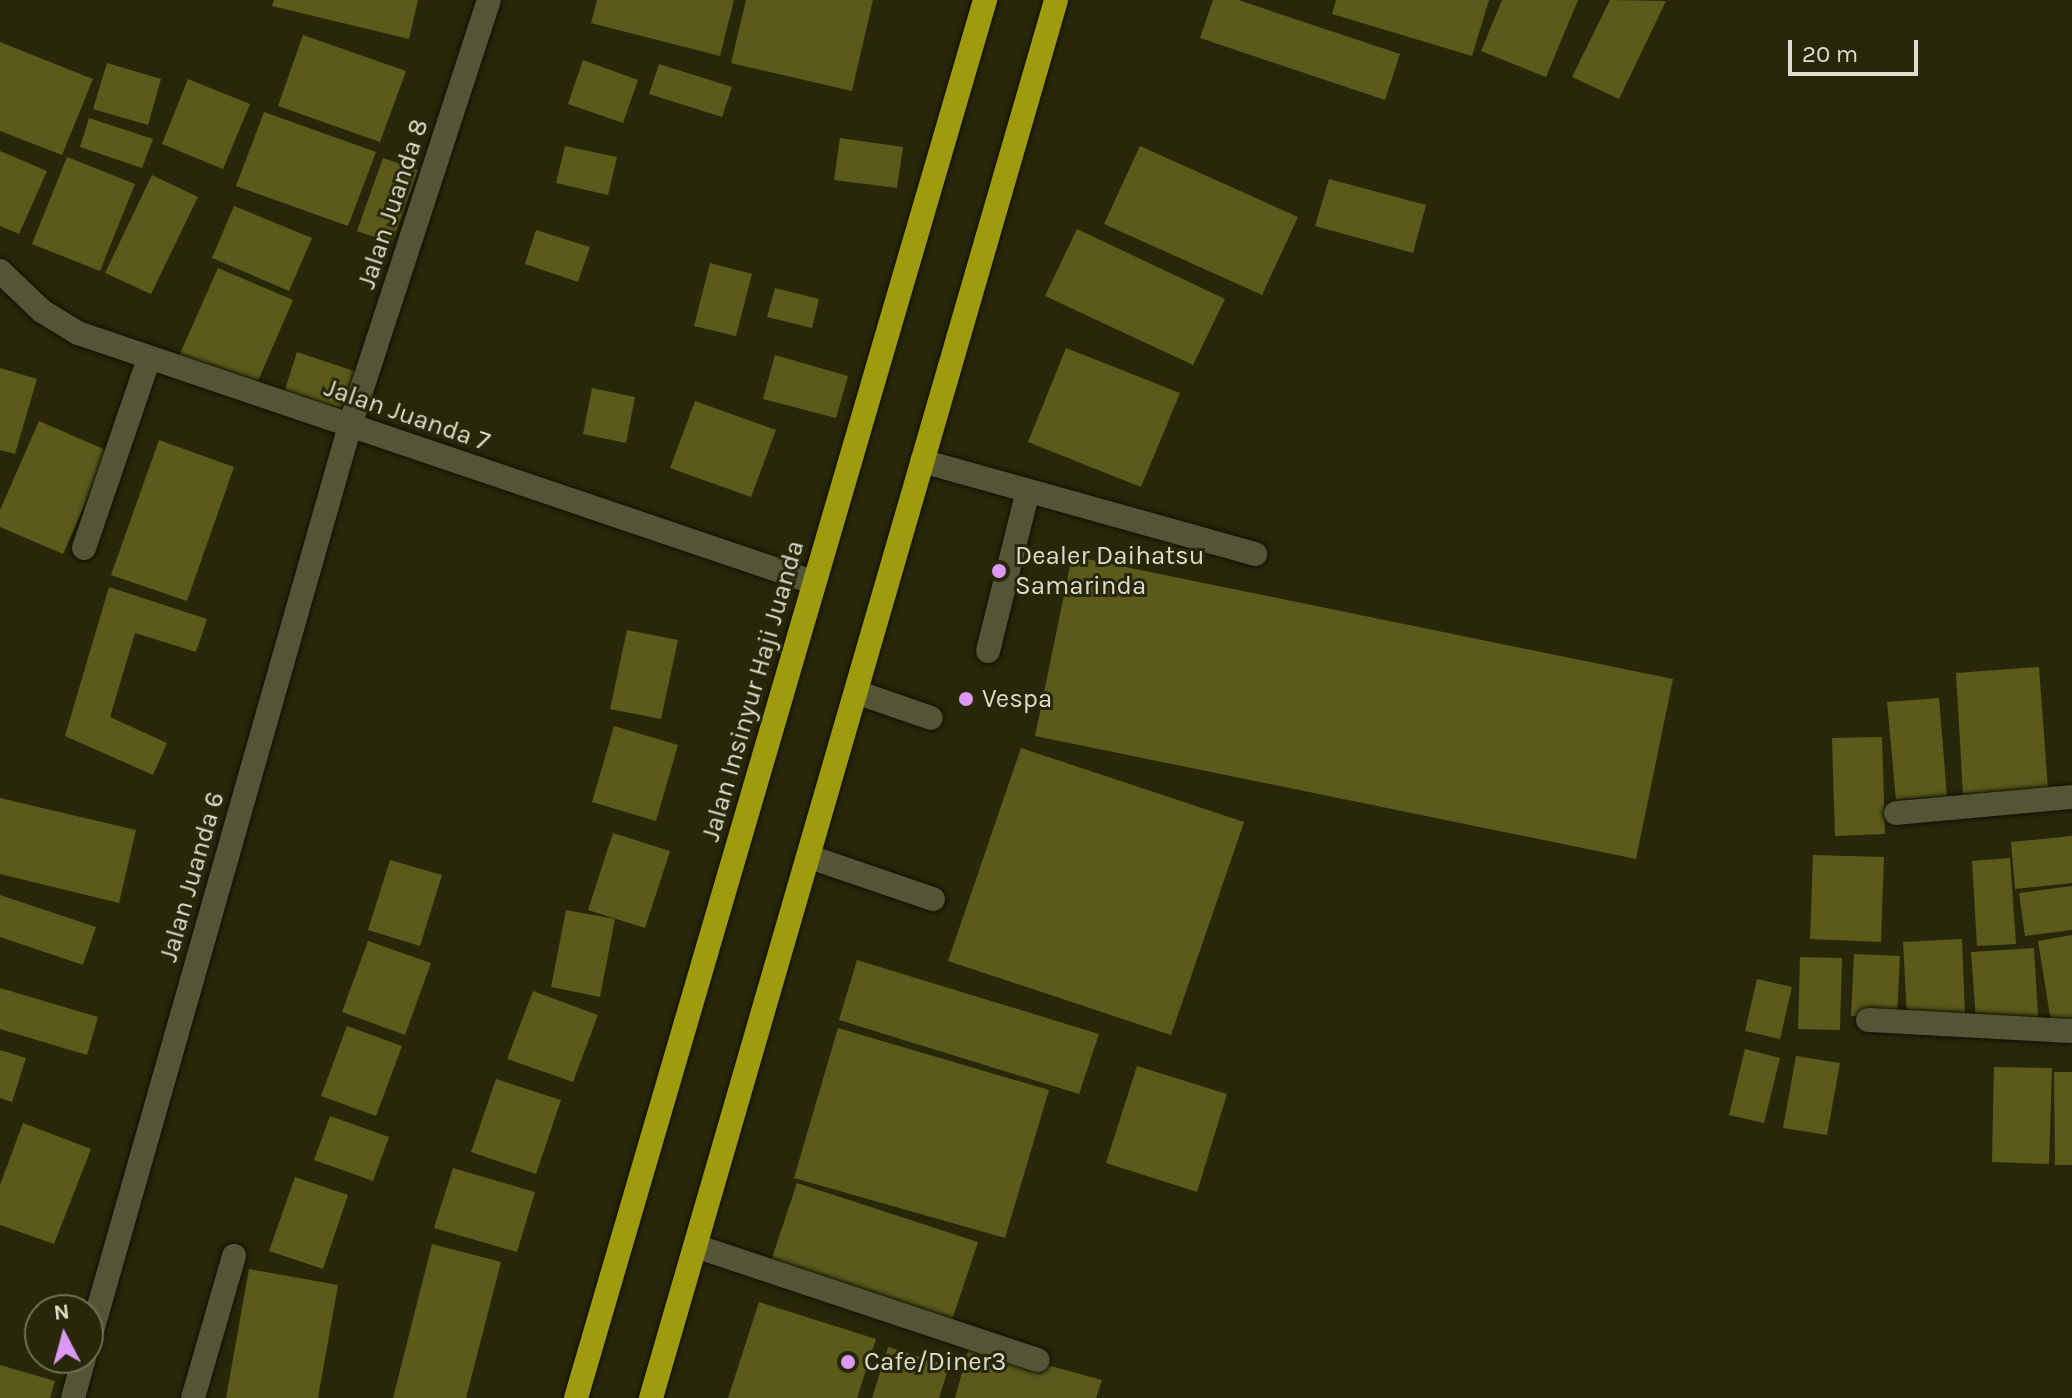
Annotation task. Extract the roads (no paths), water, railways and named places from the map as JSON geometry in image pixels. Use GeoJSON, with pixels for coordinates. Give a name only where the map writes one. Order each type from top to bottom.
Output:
{"type":"FeatureCollection","features":[{"type":"Feature","properties":{"kind":"highway","name":"Jalan Insinyur Haji Juanda"},"geometry":{"type":"LineString","coordinates":[[576,1398],[985,0]]}},
{"type":"Feature","properties":{"kind":"highway"},"geometry":{"type":"LineString","coordinates":[[651,1398],[698,1247],[1056,0]]}},
{"type":"Feature","properties":{"kind":"street","name":"Jalan Juanda 8"},"geometry":{"type":"LineString","coordinates":[[350,425],[489,0]]}},
{"type":"Feature","properties":{"kind":"street","name":"Jalan Juanda 7"},"geometry":{"type":"LineString","coordinates":[[0,271],[58,323],[149,358],[813,582]]}},
{"type":"Feature","properties":{"kind":"street"},"geometry":{"type":"LineString","coordinates":[[84,548],[149,358]]}},
{"type":"Feature","properties":{"kind":"street","name":"Jalan Juanda 6"},"geometry":{"type":"LineString","coordinates":[[103,1294],[350,425]]}},
{"type":"Feature","properties":{"kind":"street"},"geometry":{"type":"LineString","coordinates":[[922,461],[1255,554]]}},
{"type":"Feature","properties":{"kind":"street"},"geometry":{"type":"LineString","coordinates":[[988,651],[1028,491]]}},
{"type":"Feature","properties":{"kind":"street"},"geometry":{"type":"LineString","coordinates":[[856,692],[931,718]]}},
{"type":"Feature","properties":{"kind":"street"},"geometry":{"type":"LineString","coordinates":[[1896,813],[2072,797]]}},
{"type":"Feature","properties":{"kind":"street"},"geometry":{"type":"LineString","coordinates":[[810,857],[933,899]]}},
{"type":"Feature","properties":{"kind":"street"},"geometry":{"type":"LineString","coordinates":[[1868,1020],[2072,1031]]}},
{"type":"Feature","properties":{"kind":"street"},"geometry":{"type":"LineString","coordinates":[[698,1247],[1038,1360]]}},
{"type":"Feature","properties":{"kind":"street"},"geometry":{"type":"LineString","coordinates":[[193,1398],[234,1256]]}},
{"type":"Feature","properties":{"kind":"street"},"geometry":{"type":"LineString","coordinates":[[73,1398],[80,1374]]}},
{"type":"Feature","properties":{"kind":"place","name":"Dealer Daihatsu Samarinda"},"geometry":{"type":"Point","coordinates":[999,571]}},
{"type":"Feature","properties":{"kind":"place","name":"Vespa"},"geometry":{"type":"Point","coordinates":[966,699]}},
{"type":"Feature","properties":{"kind":"place","name":"Cafe/Diner3"},"geometry":{"type":"Point","coordinates":[848,1362]}}]}
